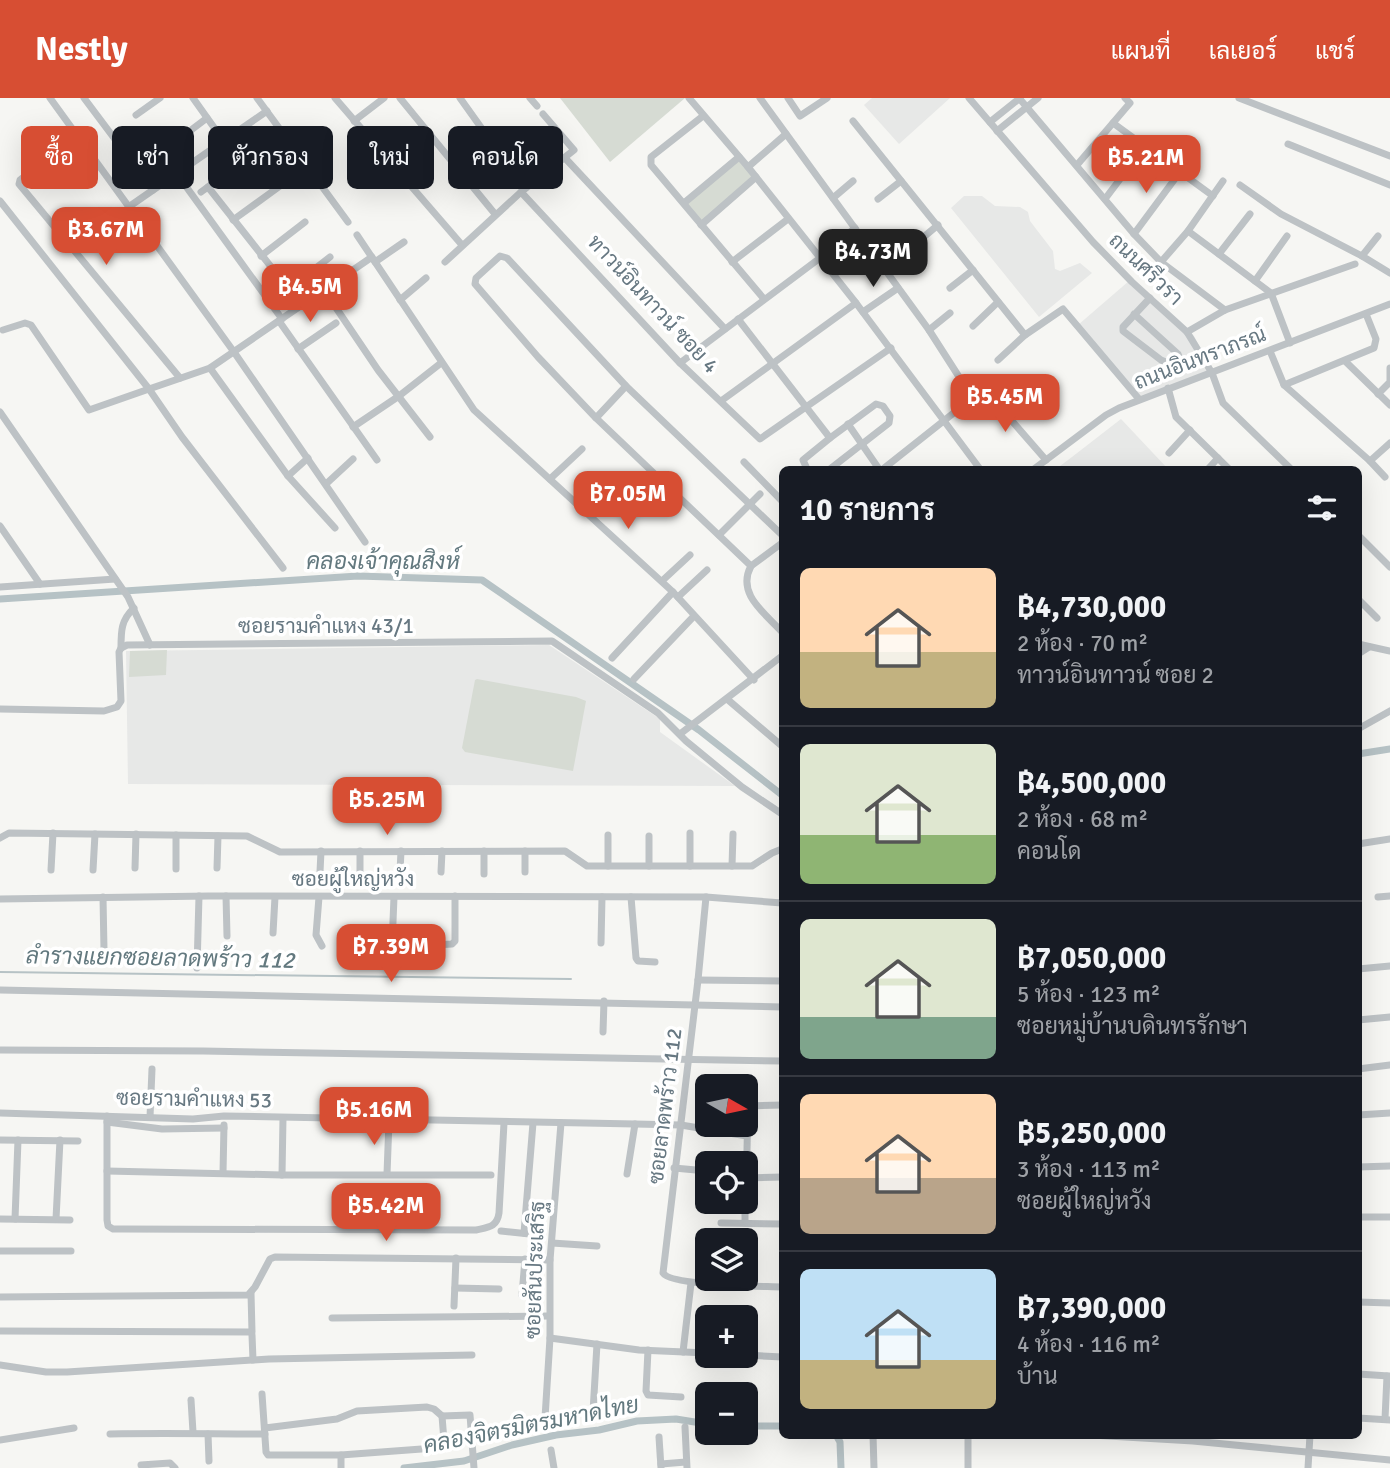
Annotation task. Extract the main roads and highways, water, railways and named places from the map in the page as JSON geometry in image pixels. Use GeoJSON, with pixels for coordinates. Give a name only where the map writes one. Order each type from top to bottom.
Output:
{"type":"FeatureCollection","features":[{"type":"Feature","properties":{"kind":"waterway","name":"คลองเจ้าคุณสิงห์"},"geometry":{"type":"LineString","coordinates":[[0,599],[358,576],[482,580],[699,730],[779,793]]}},
{"type":"Feature","properties":{"kind":"waterway","name":"คลองเจ้าคุณสิงห์"},"geometry":{"type":"LineString","coordinates":[[1362,753],[1390,749]]}},
{"type":"Feature","properties":{"kind":"waterway","name":"ลำรางแยกซอยลาดพร้าว 112"},"geometry":{"type":"LineString","coordinates":[[0,972],[571,979]]}},
{"type":"Feature","properties":{"kind":"waterway","name":"คลองจิตรมิตรมหาดไทย"},"geometry":{"type":"LineString","coordinates":[[404,1468],[464,1461],[512,1445],[637,1421],[676,1419],[695,1422]]}},
{"type":"Feature","properties":{"kind":"waterway","name":"คลองจิตรมิตรมหาดไทย"},"geometry":{"type":"LineString","coordinates":[[758,1426],[779,1426]]}},
{"type":"Feature","properties":{"kind":"waterway","name":"คลองจิตรมิตรมหาดไทย"},"geometry":{"type":"LineString","coordinates":[[838,1439],[841,1468]]}}]}
